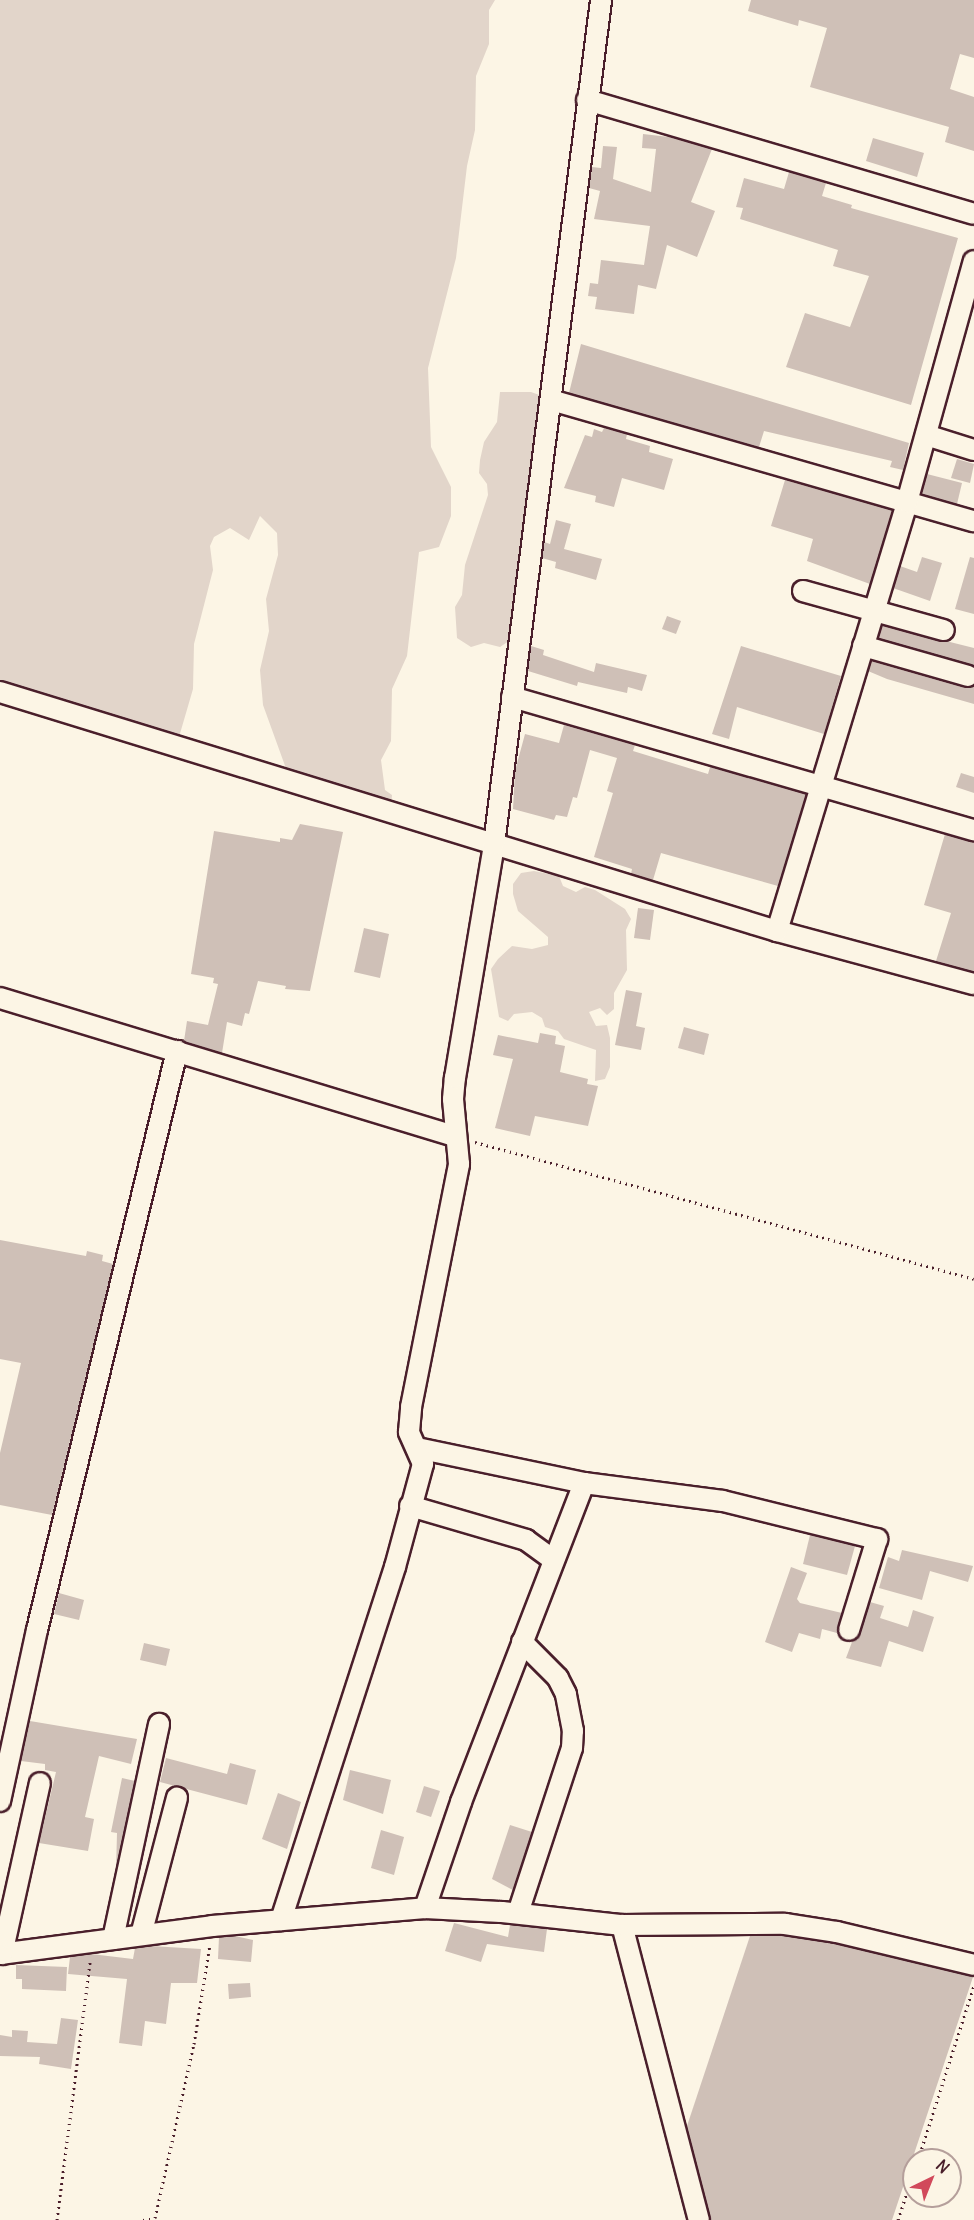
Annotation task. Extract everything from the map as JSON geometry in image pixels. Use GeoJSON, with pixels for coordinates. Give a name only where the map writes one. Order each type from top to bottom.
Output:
{"type":"FeatureCollection","features":[{"type":"Feature","properties":{"kind":"street"},"geometry":{"type":"LineString","coordinates":[[281,1920],[395,1567],[423,1464],[408,1432],[411,1407],[459,1164],[455,1136],[455,1078],[494,844],[601,0]]}},
{"type":"Feature","properties":{"kind":"street"},"geometry":{"type":"LineString","coordinates":[[587,100],[974,214]]}},
{"type":"Feature","properties":{"kind":"street"},"geometry":{"type":"LineString","coordinates":[[777,931],[907,502],[974,261]]}},
{"type":"Feature","properties":{"kind":"street"},"geometry":{"type":"LineString","coordinates":[[551,400],[974,521]]}},
{"type":"Feature","properties":{"kind":"street"},"geometry":{"type":"LineString","coordinates":[[926,435],[974,450]]}},
{"type":"Feature","properties":{"kind":"street"},"geometry":{"type":"LineString","coordinates":[[803,591],[944,630]]}},
{"type":"Feature","properties":{"kind":"street"},"geometry":{"type":"LineString","coordinates":[[863,646],[968,676]]}},
{"type":"Feature","properties":{"kind":"street"},"geometry":{"type":"LineString","coordinates":[[0,692],[777,931],[974,984]]}},
{"type":"Feature","properties":{"kind":"street"},"geometry":{"type":"LineString","coordinates":[[512,698],[974,830]]}},
{"type":"Feature","properties":{"kind":"street"},"geometry":{"type":"LineString","coordinates":[[0,998],[455,1136]]}},
{"type":"Feature","properties":{"kind":"street"},"geometry":{"type":"LineString","coordinates":[[0,1801],[40,1618],[177,1051]]}},
{"type":"Feature","properties":{"kind":"street"},"geometry":{"type":"LineString","coordinates":[[417,1448],[584,1483],[723,1501],[877,1539],[849,1630]]}},
{"type":"Feature","properties":{"kind":"street"},"geometry":{"type":"LineString","coordinates":[[425,1908],[522,1642],[584,1483]]}},
{"type":"Feature","properties":{"kind":"street"},"geometry":{"type":"LineString","coordinates":[[410,1506],[526,1540],[554,1560]]}},
{"type":"Feature","properties":{"kind":"street"},"geometry":{"type":"LineString","coordinates":[[518,1913],[572,1748],[573,1731],[566,1694],[558,1678],[522,1642]]}},
{"type":"Feature","properties":{"kind":"street"},"geometry":{"type":"LineString","coordinates":[[112,1939],[159,1724]]}},
{"type":"Feature","properties":{"kind":"street"},"geometry":{"type":"LineString","coordinates":[[40,1783],[1,1954],[212,1926],[425,1908],[518,1913],[622,1925],[785,1924],[837,1932],[974,1965]]}},
{"type":"Feature","properties":{"kind":"street"},"geometry":{"type":"LineString","coordinates":[[141,1935],[177,1798]]}},
{"type":"Feature","properties":{"kind":"street"},"geometry":{"type":"LineString","coordinates":[[622,1925],[699,2220]]}},
{"type":"Feature","properties":{"kind":"path"},"geometry":{"type":"LineString","coordinates":[[455,1136],[974,1279]]}},
{"type":"Feature","properties":{"kind":"path"},"geometry":{"type":"LineString","coordinates":[[142,2220],[155,2218],[194,2044],[212,1926]]}},
{"type":"Feature","properties":{"kind":"path"},"geometry":{"type":"LineString","coordinates":[[57,2220],[92,1942]]}},
{"type":"Feature","properties":{"kind":"path"},"geometry":{"type":"LineString","coordinates":[[922,2148],[974,1986]]}},
{"type":"Feature","properties":{"kind":"shaded area"},"geometry":{"type":"Polygon","coordinates":[[[0,0],[495,0],[489,10],[489,44],[476,76],[475,130],[467,166],[456,258],[428,368],[431,447],[451,487],[451,516],[439,547],[419,552],[407,656],[392,689],[391,741],[381,760],[385,790],[392,795],[391,807],[288,774],[263,705],[260,670],[269,631],[266,599],[278,555],[277,533],[260,516],[249,540],[230,528],[214,537],[210,546],[213,570],[194,644],[193,689],[179,737],[169,739],[0,682],[0,0]]]}},
{"type":"Feature","properties":{"kind":"shaded area"},"geometry":{"type":"Polygon","coordinates":[[[500,392],[531,392],[545,397],[537,475],[529,485],[516,596],[511,605],[517,611],[515,637],[500,647],[484,643],[471,647],[457,638],[455,607],[462,595],[465,565],[488,495],[487,484],[479,473],[480,460],[484,442],[497,422],[500,392]]]}},
{"type":"Feature","properties":{"kind":"shaded area"},"geometry":{"type":"Polygon","coordinates":[[[534,871],[559,876],[563,886],[576,892],[585,887],[595,890],[625,909],[631,919],[626,930],[627,970],[614,993],[614,1009],[607,1015],[600,1008],[589,1012],[596,1026],[607,1025],[610,1038],[610,1067],[605,1079],[595,1081],[596,1050],[564,1039],[558,1031],[545,1027],[542,1018],[532,1012],[514,1014],[508,1021],[499,1017],[491,969],[512,946],[532,949],[548,945],[548,937],[518,911],[513,894],[513,884],[521,873],[534,871]]]}},
{"type":"Feature","properties":{"kind":"building"},"geometry":{"type":"Polygon","coordinates":[[[751,0],[974,0],[974,58],[960,54],[950,89],[974,97],[974,151],[945,142],[949,127],[810,87],[827,28],[799,20],[798,26],[748,11],[751,0]]]}},
{"type":"Feature","properties":{"kind":"building"},"geometry":{"type":"Polygon","coordinates":[[[643,134],[669,137],[712,149],[691,202],[715,211],[697,257],[667,245],[656,289],[638,285],[634,314],[595,309],[597,297],[588,296],[590,283],[598,284],[601,260],[644,265],[650,226],[594,219],[600,191],[589,188],[592,167],[601,168],[603,146],[617,147],[613,179],[651,192],[656,149],[642,148],[643,134]]]}},
{"type":"Feature","properties":{"kind":"building"},"geometry":{"type":"Polygon","coordinates":[[[873,138],[924,153],[917,177],[866,161],[873,138]]]}},
{"type":"Feature","properties":{"kind":"building"},"geometry":{"type":"Polygon","coordinates":[[[789,172],[826,183],[822,196],[852,205],[851,208],[958,238],[911,405],[786,367],[805,313],[850,327],[869,276],[833,266],[838,250],[740,219],[743,208],[736,207],[744,178],[784,189],[789,172]]]}},
{"type":"Feature","properties":{"kind":"building"},"geometry":{"type":"Polygon","coordinates":[[[581,344],[909,443],[903,470],[890,467],[892,461],[764,431],[759,447],[569,393],[581,344]]]}},
{"type":"Feature","properties":{"kind":"building"},"geometry":{"type":"Polygon","coordinates":[[[604,428],[627,434],[626,439],[650,446],[649,452],[673,459],[664,490],[622,478],[614,507],[595,502],[596,496],[564,488],[585,435],[592,437],[594,429],[602,432],[604,428]]]}},
{"type":"Feature","properties":{"kind":"building"},"geometry":{"type":"Polygon","coordinates":[[[957,459],[974,464],[970,483],[951,478],[957,459]]]}},
{"type":"Feature","properties":{"kind":"building"},"geometry":{"type":"Polygon","coordinates":[[[927,474],[962,483],[957,504],[922,494],[927,474]]]}},
{"type":"Feature","properties":{"kind":"building"},"geometry":{"type":"Polygon","coordinates":[[[785,480],[892,510],[870,584],[807,561],[813,539],[771,526],[785,480]]]}},
{"type":"Feature","properties":{"kind":"building"},"geometry":{"type":"Polygon","coordinates":[[[556,520],[571,524],[564,549],[602,559],[596,580],[555,568],[556,562],[542,558],[544,542],[550,544],[556,520]]]}},
{"type":"Feature","properties":{"kind":"building"},"geometry":{"type":"Polygon","coordinates":[[[922,557],[942,563],[930,601],[893,588],[900,566],[917,572],[922,557]]]}},
{"type":"Feature","properties":{"kind":"building"},"geometry":{"type":"Polygon","coordinates":[[[970,557],[974,558],[974,614],[955,609],[970,557]]]}},
{"type":"Feature","properties":{"kind":"building"},"geometry":{"type":"Polygon","coordinates":[[[667,616],[681,621],[676,634],[662,629],[667,616]]]}},
{"type":"Feature","properties":{"kind":"building"},"geometry":{"type":"Polygon","coordinates":[[[882,625],[974,648],[974,666],[878,638],[882,625]]]}},
{"type":"Feature","properties":{"kind":"building"},"geometry":{"type":"Polygon","coordinates":[[[531,646],[544,650],[543,655],[594,672],[596,663],[647,675],[642,691],[628,687],[627,693],[578,682],[577,686],[528,671],[531,646]]]}},
{"type":"Feature","properties":{"kind":"building"},"geometry":{"type":"Polygon","coordinates":[[[741,646],[841,676],[824,734],[737,707],[729,739],[712,734],[741,646]]]}},
{"type":"Feature","properties":{"kind":"building"},"geometry":{"type":"Polygon","coordinates":[[[871,661],[965,688],[974,686],[974,704],[887,679],[868,671],[871,661]]]}},
{"type":"Feature","properties":{"kind":"building"},"geometry":{"type":"Polygon","coordinates":[[[564,725],[635,745],[633,751],[708,774],[710,767],[806,794],[778,886],[661,853],[653,880],[631,874],[632,869],[594,857],[613,793],[607,791],[617,758],[590,750],[577,798],[573,797],[567,817],[556,815],[554,820],[513,809],[515,771],[525,734],[559,743],[564,725]]]}},
{"type":"Feature","properties":{"kind":"building"},"geometry":{"type":"Polygon","coordinates":[[[961,773],[974,777],[974,793],[956,787],[961,773]]]}},
{"type":"Feature","properties":{"kind":"building"},"geometry":{"type":"Polygon","coordinates":[[[300,824],[343,832],[310,991],[285,989],[286,986],[258,981],[249,1014],[245,1013],[242,1026],[227,1022],[222,1053],[184,1041],[187,1021],[208,1025],[218,984],[213,983],[214,978],[191,974],[214,831],[280,842],[280,838],[292,840],[300,824]]]}},
{"type":"Feature","properties":{"kind":"building"},"geometry":{"type":"Polygon","coordinates":[[[945,834],[974,842],[974,972],[936,961],[951,913],[924,905],[945,834]]]}},
{"type":"Feature","properties":{"kind":"building"},"geometry":{"type":"Polygon","coordinates":[[[638,908],[654,910],[650,940],[634,938],[638,908]]]}},
{"type":"Feature","properties":{"kind":"building"},"geometry":{"type":"Polygon","coordinates":[[[364,928],[389,934],[380,978],[354,972],[364,928]]]}},
{"type":"Feature","properties":{"kind":"building"},"geometry":{"type":"Polygon","coordinates":[[[626,990],[642,993],[636,1026],[645,1028],[641,1050],[615,1045],[626,990]]]}},
{"type":"Feature","properties":{"kind":"building"},"geometry":{"type":"Polygon","coordinates":[[[684,1027],[709,1034],[704,1055],[678,1048],[684,1027]]]}},
{"type":"Feature","properties":{"kind":"building"},"geometry":{"type":"Polygon","coordinates":[[[540,1033],[556,1036],[555,1044],[565,1046],[560,1072],[588,1079],[587,1084],[598,1086],[588,1126],[535,1116],[530,1136],[495,1128],[513,1059],[493,1055],[498,1035],[538,1043],[540,1033]]]}},
{"type":"Feature","properties":{"kind":"building"},"geometry":{"type":"Polygon","coordinates":[[[0,1240],[86,1256],[87,1251],[103,1255],[102,1261],[113,1264],[52,1515],[0,1505],[0,1453],[21,1363],[0,1359],[0,1240]]]}},
{"type":"Feature","properties":{"kind":"building"},"geometry":{"type":"Polygon","coordinates":[[[810,1535],[855,1546],[847,1575],[803,1564],[810,1535]]]}},
{"type":"Feature","properties":{"kind":"building"},"geometry":{"type":"Polygon","coordinates":[[[902,1550],[973,1566],[968,1582],[930,1571],[922,1600],[879,1588],[888,1557],[899,1561],[902,1550]]]}},
{"type":"Feature","properties":{"kind":"building"},"geometry":{"type":"Polygon","coordinates":[[[791,1567],[807,1573],[797,1599],[800,1603],[842,1613],[837,1633],[822,1629],[820,1639],[799,1633],[792,1652],[765,1642],[791,1567]]]}},
{"type":"Feature","properties":{"kind":"building"},"geometry":{"type":"Polygon","coordinates":[[[59,1593],[84,1600],[79,1620],[54,1614],[59,1593]]]}},
{"type":"Feature","properties":{"kind":"building"},"geometry":{"type":"Polygon","coordinates":[[[870,1602],[884,1606],[880,1618],[908,1627],[913,1610],[934,1617],[923,1652],[889,1641],[881,1667],[846,1658],[852,1642],[860,1634],[870,1602]]]}},
{"type":"Feature","properties":{"kind":"building"},"geometry":{"type":"Polygon","coordinates":[[[144,1643],[170,1649],[166,1666],[140,1660],[144,1643]]]}},
{"type":"Feature","properties":{"kind":"building"},"geometry":{"type":"Polygon","coordinates":[[[30,1721],[137,1739],[131,1764],[99,1756],[85,1817],[94,1819],[88,1851],[39,1843],[56,1772],[45,1770],[45,1764],[21,1761],[30,1721]]]}},
{"type":"Feature","properties":{"kind":"building"},"geometry":{"type":"Polygon","coordinates":[[[166,1758],[227,1774],[230,1763],[256,1770],[247,1805],[160,1782],[166,1758]]]}},
{"type":"Feature","properties":{"kind":"building"},"geometry":{"type":"Polygon","coordinates":[[[350,1770],[391,1780],[383,1814],[343,1800],[350,1770]]]}},
{"type":"Feature","properties":{"kind":"building"},"geometry":{"type":"Polygon","coordinates":[[[122,1778],[135,1781],[116,1870],[117,1833],[111,1832],[122,1778]]]}},
{"type":"Feature","properties":{"kind":"building"},"geometry":{"type":"Polygon","coordinates":[[[424,1786],[440,1791],[431,1817],[416,1812],[424,1786]]]}},
{"type":"Feature","properties":{"kind":"building"},"geometry":{"type":"Polygon","coordinates":[[[278,1793],[301,1802],[287,1849],[262,1839],[278,1793]]]}},
{"type":"Feature","properties":{"kind":"building"},"geometry":{"type":"Polygon","coordinates":[[[510,1825],[532,1832],[513,1890],[492,1879],[510,1825]]]}},
{"type":"Feature","properties":{"kind":"building"},"geometry":{"type":"Polygon","coordinates":[[[381,1830],[404,1837],[394,1875],[371,1868],[381,1830]]]}},
{"type":"Feature","properties":{"kind":"building"},"geometry":{"type":"Polygon","coordinates":[[[454,1923],[508,1937],[510,1925],[547,1929],[544,1952],[487,1944],[481,1962],[445,1951],[454,1923]]]}},
{"type":"Feature","properties":{"kind":"building"},"geometry":{"type":"Polygon","coordinates":[[[235,1936],[253,1940],[251,1962],[218,1959],[219,1937],[235,1936]]]}},
{"type":"Feature","properties":{"kind":"building"},"geometry":{"type":"Polygon","coordinates":[[[750,1936],[784,1936],[835,1944],[973,1977],[916,2148],[902,2148],[902,2190],[892,2220],[711,2220],[687,2126],[750,1936]]]}},
{"type":"Feature","properties":{"kind":"building"},"geometry":{"type":"Polygon","coordinates":[[[151,1946],[201,1949],[197,1983],[171,1983],[166,2024],[145,2021],[142,2046],[119,2043],[127,1979],[68,1974],[70,1957],[91,1954],[133,1959],[135,1948],[151,1946]]]}},
{"type":"Feature","properties":{"kind":"building"},"geometry":{"type":"Polygon","coordinates":[[[16,1965],[67,1967],[66,1991],[22,1989],[22,1979],[16,1979],[16,1965]]]}},
{"type":"Feature","properties":{"kind":"building"},"geometry":{"type":"Polygon","coordinates":[[[250,1983],[251,1997],[229,1999],[228,1984],[250,1983]]]}},
{"type":"Feature","properties":{"kind":"building"},"geometry":{"type":"Polygon","coordinates":[[[61,2018],[78,2020],[71,2069],[39,2064],[40,2057],[0,2056],[0,2035],[12,2037],[12,2030],[28,2031],[27,2042],[57,2044],[61,2018]]]}}]}
